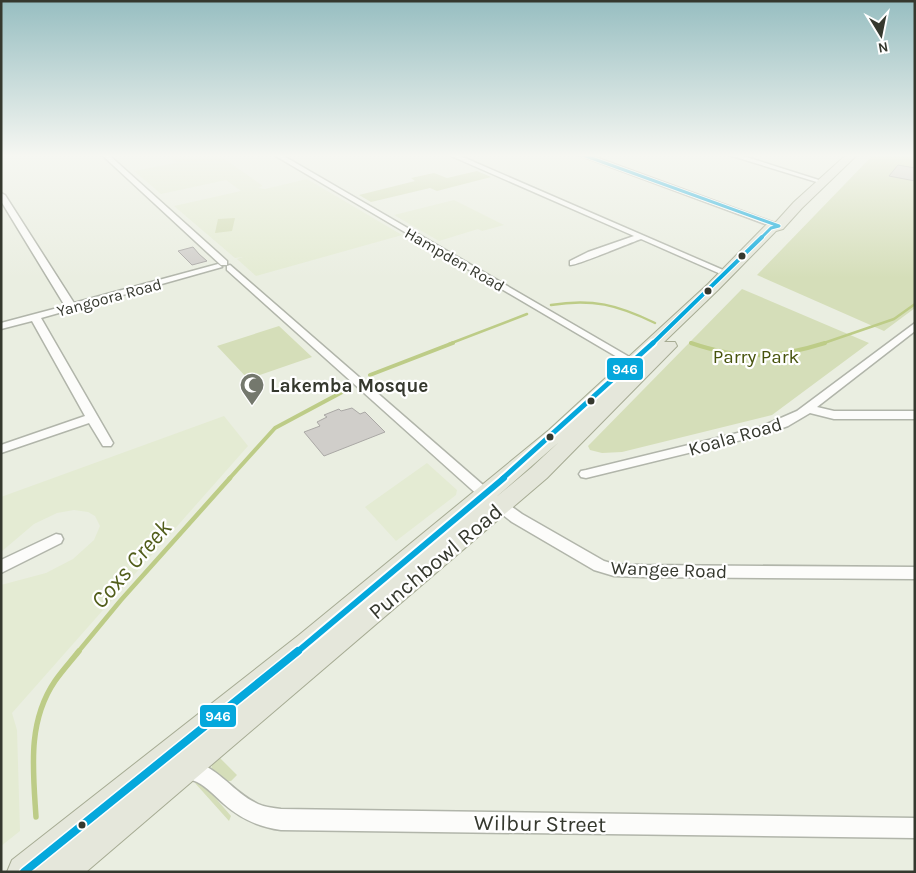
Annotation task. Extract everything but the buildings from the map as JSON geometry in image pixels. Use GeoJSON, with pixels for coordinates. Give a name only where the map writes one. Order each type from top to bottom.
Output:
{"type":"FeatureCollection","features":[{"type":"Feature","properties":{"kind":"main road","name":"Punchbowl Road"},"geometry":{"type":"LineString","coordinates":[[59,872],[493,500],[556,434],[726,274],[771,228],[779,226],[809,196]]}},
{"type":"Feature","properties":{"kind":"main road","name":"Punchbowl Road"},"geometry":{"type":"LineString","coordinates":[[24,872],[308,643],[583,432],[784,232],[779,226]]}},
{"type":"Feature","properties":{"kind":"street"},"geometry":{"type":"LineString","coordinates":[[1,196],[71,307]]}},
{"type":"Feature","properties":{"kind":"street","name":"Wangee Road"},"geometry":{"type":"LineString","coordinates":[[148,196],[224,266],[493,500],[565,547],[607,569],[643,572],[915,573]]}},
{"type":"Feature","properties":{"kind":"street","name":"Hampden Road"},"geometry":{"type":"LineString","coordinates":[[347,196],[633,362]]}},
{"type":"Feature","properties":{"kind":"street"},"geometry":{"type":"LineString","coordinates":[[545,196],[726,274]]}},
{"type":"Feature","properties":{"kind":"street"},"geometry":{"type":"LineString","coordinates":[[695,196],[779,226]]}},
{"type":"Feature","properties":{"kind":"street"},"geometry":{"type":"LineString","coordinates":[[573,263],[590,254],[639,237]]}},
{"type":"Feature","properties":{"kind":"street","name":"Yangoora Road"},"geometry":{"type":"LineString","coordinates":[[1,326],[224,266]]}},
{"type":"Feature","properties":{"kind":"street"},"geometry":{"type":"LineString","coordinates":[[35,317],[107,443]]}},
{"type":"Feature","properties":{"kind":"street","name":"Koala Road"},"geometry":{"type":"LineString","coordinates":[[586,474],[762,431],[793,419],[915,326]]}},
{"type":"Feature","properties":{"kind":"street"},"geometry":{"type":"LineString","coordinates":[[808,409],[834,415],[915,415]]}},
{"type":"Feature","properties":{"kind":"street"},"geometry":{"type":"LineString","coordinates":[[1,449],[91,418]]}},
{"type":"Feature","properties":{"kind":"street"},"geometry":{"type":"LineString","coordinates":[[1,567],[56,539]]}},
{"type":"Feature","properties":{"kind":"street","name":"Wilbur Street"},"geometry":{"type":"LineString","coordinates":[[180,770],[202,772],[226,794],[246,809],[260,816],[293,820],[915,828]]}},
{"type":"Feature","properties":{"kind":"shaded area"},"geometry":{"type":"Polygon","coordinates":[[[220,196],[335,196],[402,235],[256,276],[237,259],[243,257],[235,258],[174,206],[220,196]]]}},
{"type":"Feature","properties":{"kind":"shaded area"},"geometry":{"type":"Polygon","coordinates":[[[454,200],[504,225],[482,231],[478,229],[439,241],[394,215],[454,200]]]}},
{"type":"Feature","properties":{"kind":"shaded area"},"geometry":{"type":"Polygon","coordinates":[[[224,416],[248,446],[12,713],[17,730],[20,831],[1,846],[1,585],[46,573],[73,559],[94,540],[100,526],[95,516],[88,512],[74,510],[57,513],[34,524],[1,552],[1,497],[224,416]]]}},
{"type":"Feature","properties":{"kind":"shaded area"},"geometry":{"type":"Polygon","coordinates":[[[427,463],[457,490],[456,495],[396,541],[365,507],[427,463]]]}},
{"type":"Feature","properties":{"kind":"green space"},"geometry":{"type":"Polygon","coordinates":[[[360,196],[397,196],[371,202],[360,196]]]}},
{"type":"Feature","properties":{"kind":"green space","name":"Parry Park"},"geometry":{"type":"Polygon","coordinates":[[[834,196],[915,196],[915,308],[884,331],[757,275],[834,196]]]}},
{"type":"Feature","properties":{"kind":"green space"},"geometry":{"type":"Polygon","coordinates":[[[235,218],[232,231],[215,233],[218,219],[235,218]]]}},
{"type":"Feature","properties":{"kind":"green space","name":"Parry Park"},"geometry":{"type":"Polygon","coordinates":[[[742,289],[869,343],[772,415],[622,452],[602,453],[590,450],[588,446],[742,289]]]}},
{"type":"Feature","properties":{"kind":"green space"},"geometry":{"type":"Polygon","coordinates":[[[279,326],[312,357],[248,379],[217,346],[279,326]]]}},
{"type":"Feature","properties":{"kind":"green space"},"geometry":{"type":"Polygon","coordinates":[[[220,758],[237,775],[231,781],[224,781],[211,770],[212,765],[220,758]]]}},
{"type":"Feature","properties":{"kind":"green space"},"geometry":{"type":"Polygon","coordinates":[[[199,779],[231,816],[229,821],[195,783],[199,779]]]}},
{"type":"Feature","properties":{"kind":"waterway","name":"Coxs Creek"},"geometry":{"type":"LineString","coordinates":[[551,305],[579,302],[604,305],[629,312],[655,323]]}},
{"type":"Feature","properties":{"kind":"waterway","name":"Coxs Creek"},"geometry":{"type":"LineString","coordinates":[[821,344],[894,319],[915,304]]}},
{"type":"Feature","properties":{"kind":"waterway","name":"Coxs Creek"},"geometry":{"type":"LineString","coordinates":[[449,344],[527,314]]}},
{"type":"Feature","properties":{"kind":"waterway","name":"Coxs Creek"},"geometry":{"type":"LineString","coordinates":[[370,375],[453,343]]}},
{"type":"Feature","properties":{"kind":"waterway","name":"Coxs Creek"},"geometry":{"type":"LineString","coordinates":[[691,343],[709,349],[742,355],[773,355],[825,343]]}},
{"type":"Feature","properties":{"kind":"waterway","name":"Coxs Creek"},"geometry":{"type":"LineString","coordinates":[[229,479],[275,428],[346,390]]}},
{"type":"Feature","properties":{"kind":"waterway","name":"Coxs Creek"},"geometry":{"type":"LineString","coordinates":[[78,652],[121,600],[230,478]]}},
{"type":"Feature","properties":{"kind":"waterway","name":"Coxs Creek"},"geometry":{"type":"LineString","coordinates":[[36,817],[33,764],[36,730],[40,713],[55,681],[79,651]]}},
{"type":"Feature","properties":{"kind":"transit line","name":"946"},"geometry":{"type":"LineString","coordinates":[[695,196],[779,226]]}},
{"type":"Feature","properties":{"kind":"transit line","name":"946"},"geometry":{"type":"LineString","coordinates":[[24,872],[217,718],[501,481],[683,315],[771,228],[779,226]]}},
{"type":"Feature","properties":{"kind":"place","name":"Lakemba Mosque"},"geometry":{"type":"Point","coordinates":[252,406]}}]}
